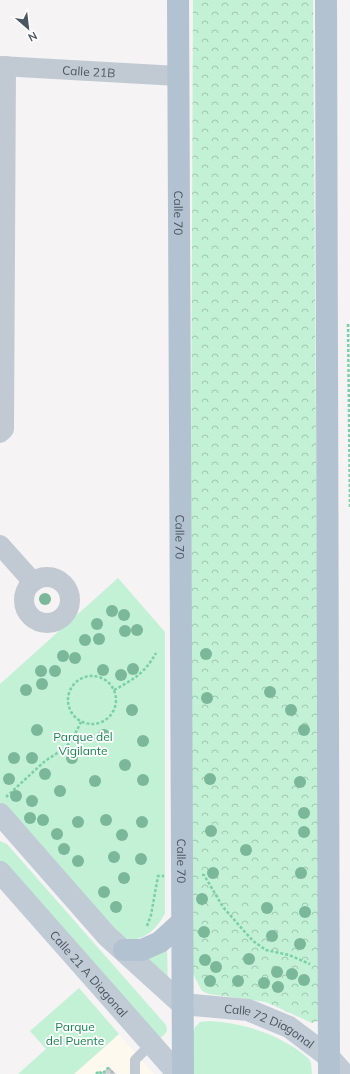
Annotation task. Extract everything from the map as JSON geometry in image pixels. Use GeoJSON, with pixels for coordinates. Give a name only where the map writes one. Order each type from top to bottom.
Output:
{"type":"FeatureCollection","features":[{"type":"Feature","properties":{"kind":"main road","name":"Calle 70"},"geometry":{"type":"LineString","coordinates":[[178,0],[183,1074]]}},
{"type":"Feature","properties":{"kind":"main road"},"geometry":{"type":"LineString","coordinates":[[326,0],[329,1065]]}},
{"type":"Feature","properties":{"kind":"main road"},"geometry":{"type":"LineString","coordinates":[[2,814],[107,936],[182,1004]]}},
{"type":"Feature","properties":{"kind":"main road","name":"Calle 21 A Diagonal"},"geometry":{"type":"LineString","coordinates":[[0,872],[178,1074]]}},
{"type":"Feature","properties":{"kind":"main road"},"geometry":{"type":"LineString","coordinates":[[124,950],[142,950],[160,942],[182,922]]}},
{"type":"Feature","properties":{"kind":"main road","name":"Calle 72 Diagonal"},"geometry":{"type":"LineString","coordinates":[[182,1004],[248,1010],[289,1027],[329,1065],[344,1074]]}},
{"type":"Feature","properties":{"kind":"street","name":"Calle 21B"},"geometry":{"type":"LineString","coordinates":[[3,66],[178,76]]}},
{"type":"Feature","properties":{"kind":"street"},"geometry":{"type":"LineString","coordinates":[[0,433],[4,429],[3,66]]}},
{"type":"Feature","properties":{"kind":"street"},"geometry":{"type":"LineString","coordinates":[[0,545],[33,582]]}},
{"type":"Feature","properties":{"kind":"lane"},"geometry":{"type":"LineString","coordinates":[[134,1074],[135,1060],[151,1044]]}},
{"type":"Feature","properties":{"kind":"path"},"geometry":{"type":"LineString","coordinates":[[114,690],[132,680],[148,667],[156,654]]}},
{"type":"Feature","properties":{"kind":"path"},"geometry":{"type":"LineString","coordinates":[[88,676],[103,679],[110,684],[114,690],[116,698],[115,707],[106,720],[98,724],[89,725],[82,722],[75,718],[70,712],[68,697],[70,690],[74,683],[81,679],[88,676]]}},
{"type":"Feature","properties":{"kind":"path"},"geometry":{"type":"LineString","coordinates":[[2,814],[45,761],[65,748],[72,740],[82,722]]}},
{"type":"Feature","properties":{"kind":"path"},"geometry":{"type":"LineString","coordinates":[[197,875],[204,875],[223,907],[253,941],[266,950],[302,959],[313,966]]}},
{"type":"Feature","properties":{"kind":"path"},"geometry":{"type":"LineString","coordinates":[[146,928],[151,915],[158,876]]}},
{"type":"Feature","properties":{"kind":"path"},"geometry":{"type":"LineString","coordinates":[[96,1074],[99,1071],[102,1074],[109,1067]]}},
{"type":"Feature","properties":{"kind":"shaded area"},"geometry":{"type":"Polygon","coordinates":[[[119,1034],[154,1074],[74,1074],[119,1034]]]}},
{"type":"Feature","properties":{"kind":"green space"},"geometry":{"type":"Polygon","coordinates":[[[193,0],[313,0],[320,1014],[318,1021],[312,1023],[266,1002],[209,994],[202,991],[193,974],[189,953],[193,0]]]}},
{"type":"Feature","properties":{"kind":"green space","name":"Parque del Vigilante"},"geometry":{"type":"Polygon","coordinates":[[[118,578],[165,632],[165,913],[154,929],[143,937],[137,939],[123,937],[113,931],[0,802],[0,684],[118,578]]]}},
{"type":"Feature","properties":{"kind":"green space"},"geometry":{"type":"Polygon","coordinates":[[[0,841],[7,844],[166,1025],[167,1031],[164,1035],[160,1038],[0,863],[0,841]]]}},
{"type":"Feature","properties":{"kind":"green space"},"geometry":{"type":"Polygon","coordinates":[[[167,946],[168,993],[137,959],[167,946]]]}},
{"type":"Feature","properties":{"kind":"green space","name":"Parque del Puente"},"geometry":{"type":"Polygon","coordinates":[[[79,988],[119,1034],[74,1074],[18,1074],[46,1049],[30,1031],[79,988]]]}},
{"type":"Feature","properties":{"kind":"green space"},"geometry":{"type":"Polygon","coordinates":[[[209,1021],[236,1024],[262,1032],[287,1043],[309,1059],[312,1074],[193,1074],[193,1033],[195,1027],[200,1022],[209,1021]]]}},
{"type":"Feature","properties":{"kind":"building"},"geometry":{"type":"Polygon","coordinates":[[[109,1067],[116,1074],[102,1074],[109,1067]]]}}]}
